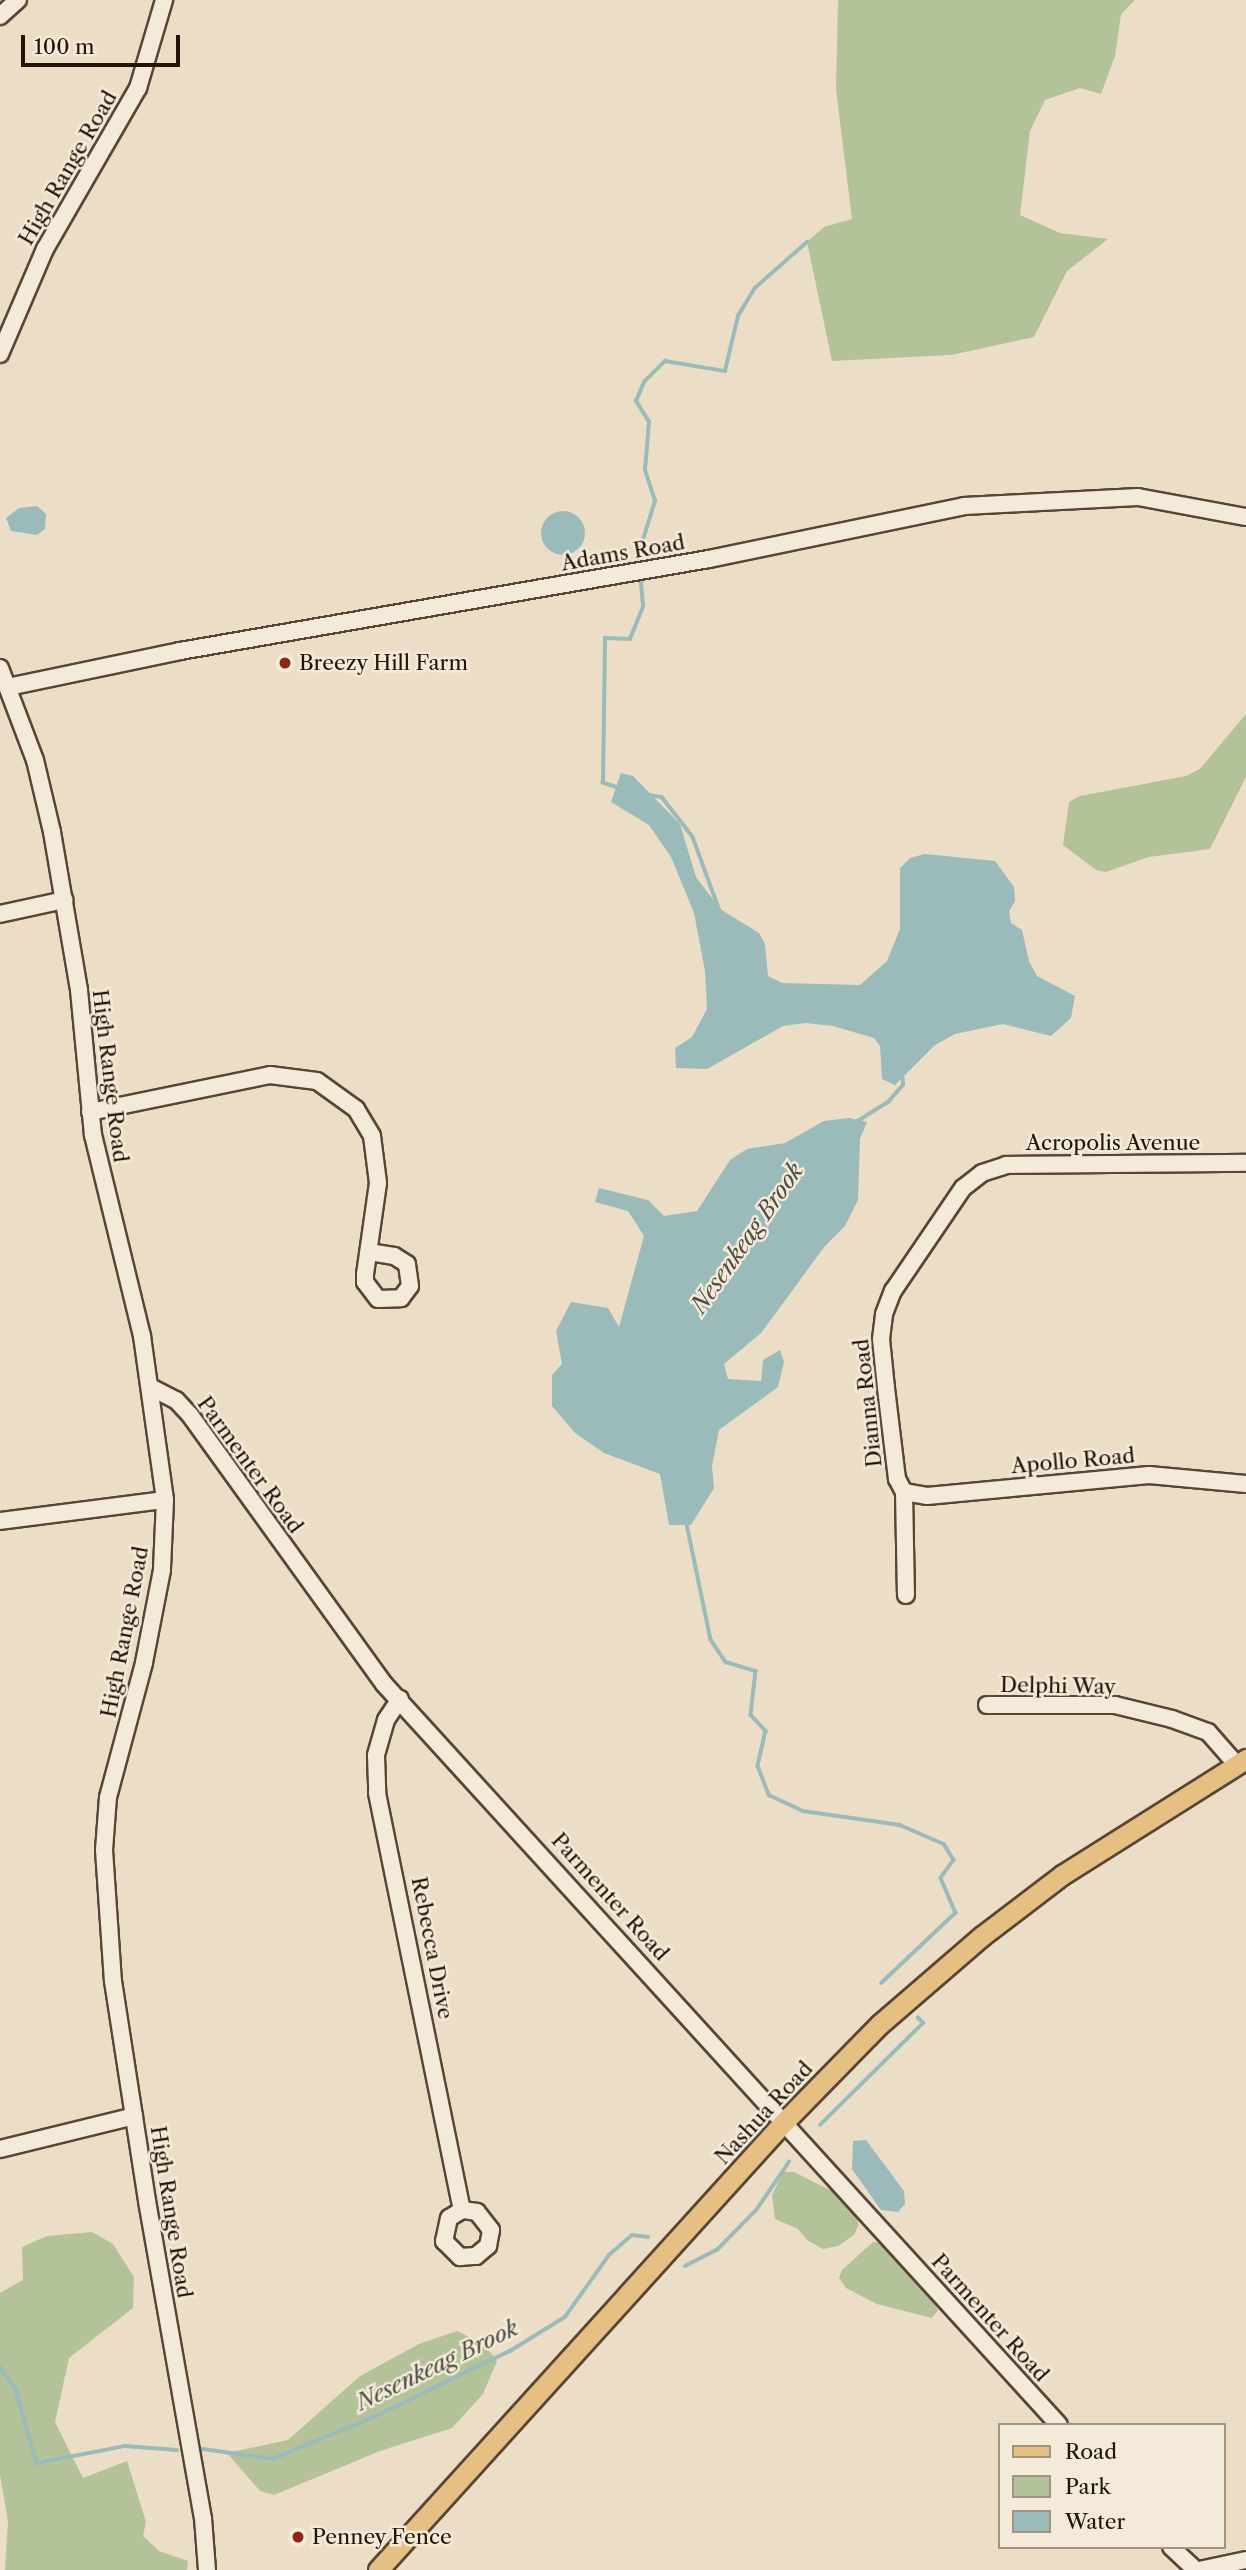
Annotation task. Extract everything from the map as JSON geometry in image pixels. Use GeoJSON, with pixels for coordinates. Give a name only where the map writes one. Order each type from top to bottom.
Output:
{"type":"FeatureCollection","features":[{"type":"Feature","properties":{"kind":"main road","name":"Nashua Road"},"geometry":{"type":"LineString","coordinates":[[378,2570],[782,2124],[880,2024],[982,1936],[1102,1847],[1241,1762]]}},
{"type":"Feature","properties":{"kind":"street"},"geometry":{"type":"LineString","coordinates":[[0,16],[18,0]]}},
{"type":"Feature","properties":{"kind":"street","name":"High Range Road"},"geometry":{"type":"LineString","coordinates":[[0,354],[45,249],[138,88],[164,0]]}},
{"type":"Feature","properties":{"kind":"street","name":"Adams Road"},"geometry":{"type":"LineString","coordinates":[[8,687],[180,651],[709,559],[964,506],[1138,497],[1246,517]]}},
{"type":"Feature","properties":{"kind":"street","name":"High Range Road"},"geometry":{"type":"LineString","coordinates":[[0,668],[35,760],[64,900],[84,1026],[90,1112],[150,1387],[164,1500],[162,1570],[144,1663],[108,1797],[104,1844],[114,1981],[134,2116],[203,2518],[207,2570]]}},
{"type":"Feature","properties":{"kind":"street"},"geometry":{"type":"LineString","coordinates":[[0,914],[64,900]]}},
{"type":"Feature","properties":{"kind":"street"},"geometry":{"type":"LineString","coordinates":[[90,1112],[270,1075],[317,1081],[356,1109],[377,1152],[378,1183],[368,1252]]}},
{"type":"Feature","properties":{"kind":"street","name":"Acropolis Avenue"},"geometry":{"type":"LineString","coordinates":[[982,1173],[1006,1165],[1246,1163]]}},
{"type":"Feature","properties":{"kind":"street","name":"Dianna Road"},"geometry":{"type":"LineString","coordinates":[[906,1595],[904,1492],[897,1479],[886,1388],[881,1339],[884,1314],[893,1291],[955,1197],[982,1173]]}},
{"type":"Feature","properties":{"kind":"street","name":"Parmenter Road"},"geometry":{"type":"LineString","coordinates":[[150,1387],[184,1407],[346,1636],[400,1699],[731,2060],[782,2124],[1057,2423]]}},
{"type":"Feature","properties":{"kind":"street","name":"Apollo Road"},"geometry":{"type":"LineString","coordinates":[[904,1492],[927,1496],[1149,1475],[1246,1484]]}},
{"type":"Feature","properties":{"kind":"street"},"geometry":{"type":"LineString","coordinates":[[0,1521],[164,1500]]}},
{"type":"Feature","properties":{"kind":"street","name":"Rebecca Drive"},"geometry":{"type":"LineString","coordinates":[[400,1699],[386,1720],[376,1756],[377,1793],[462,2210]]}},
{"type":"Feature","properties":{"kind":"street","name":"Delphi Way"},"geometry":{"type":"LineString","coordinates":[[987,1705],[1115,1705],[1161,1716],[1208,1732],[1241,1762]]}},
{"type":"Feature","properties":{"kind":"street"},"geometry":{"type":"LineString","coordinates":[[0,2149],[134,2116]]}},
{"type":"Feature","properties":{"kind":"street"},"geometry":{"type":"LineString","coordinates":[[1173,2549],[1198,2570],[1246,2560]]}},
{"type":"Feature","properties":{"kind":"green space"},"geometry":{"type":"Polygon","coordinates":[[[838,0],[1135,0],[1121,14],[1115,56],[1101,94],[1080,88],[1045,100],[1030,131],[1020,215],[1060,233],[1108,239],[1067,271],[1034,337],[951,355],[832,361],[807,242],[824,227],[852,219],[836,89],[838,0]]]}},
{"type":"Feature","properties":{"kind":"green space"},"geometry":{"type":"Polygon","coordinates":[[[1246,714],[1246,777],[1210,849],[1149,857],[1106,872],[1096,870],[1063,845],[1069,802],[1080,796],[1186,776],[1200,769],[1246,714]]]}},
{"type":"Feature","properties":{"kind":"green space"},"geometry":{"type":"Polygon","coordinates":[[[783,2172],[794,2172],[834,2192],[855,2214],[859,2224],[854,2235],[838,2246],[823,2249],[807,2240],[798,2229],[775,2219],[772,2195],[783,2172]]]}},
{"type":"Feature","properties":{"kind":"green space"},"geometry":{"type":"Polygon","coordinates":[[[92,2232],[113,2244],[134,2277],[133,2308],[69,2358],[55,2422],[83,2478],[127,2461],[146,2522],[143,2536],[159,2551],[188,2561],[187,2570],[5,2570],[8,2521],[0,2475],[0,2293],[23,2280],[22,2247],[47,2236],[92,2232]]]}},
{"type":"Feature","properties":{"kind":"green space"},"geometry":{"type":"Polygon","coordinates":[[[873,2242],[881,2243],[932,2300],[938,2310],[932,2318],[877,2304],[846,2288],[839,2278],[842,2270],[873,2242]]]}},
{"type":"Feature","properties":{"kind":"green space"},"geometry":{"type":"Polygon","coordinates":[[[457,2331],[484,2344],[497,2361],[483,2394],[452,2428],[380,2451],[274,2495],[260,2491],[227,2453],[288,2440],[360,2376],[419,2344],[457,2331]]]}},
{"type":"Feature","properties":{"kind":"water"},"geometry":{"type":"Polygon","coordinates":[[[37,506],[46,514],[45,529],[37,535],[11,531],[6,518],[19,508],[37,506]]]}},
{"type":"Feature","properties":{"kind":"water"},"geometry":{"type":"Polygon","coordinates":[[[563,511],[572,512],[579,517],[584,524],[584,542],[579,549],[572,554],[563,555],[554,554],[547,549],[542,542],[541,533],[542,524],[547,517],[554,512],[563,511]]]}},
{"type":"Feature","properties":{"kind":"water"},"geometry":{"type":"Polygon","coordinates":[[[621,773],[633,776],[680,824],[696,877],[720,909],[759,933],[765,944],[768,976],[782,983],[860,985],[887,961],[900,929],[900,868],[910,858],[925,854],[995,861],[1014,887],[1015,901],[1009,912],[1011,923],[1022,930],[1029,961],[1037,976],[1075,996],[1071,1018],[1051,1036],[1003,1024],[955,1034],[935,1045],[895,1085],[882,1079],[880,1046],[874,1038],[833,1026],[806,1023],[783,1026],[707,1069],[676,1068],[675,1048],[692,1037],[707,1009],[705,971],[694,913],[671,857],[649,825],[611,802],[621,773]]]}},
{"type":"Feature","properties":{"kind":"water"},"geometry":{"type":"Polygon","coordinates":[[[849,1118],[867,1122],[860,1139],[858,1200],[845,1226],[825,1246],[761,1333],[724,1364],[728,1379],[761,1381],[763,1360],[780,1350],[784,1362],[778,1387],[719,1430],[712,1466],[714,1488],[691,1525],[669,1525],[660,1474],[604,1453],[575,1433],[552,1406],[552,1375],[562,1364],[556,1331],[571,1302],[608,1308],[619,1327],[644,1236],[628,1211],[595,1202],[599,1188],[648,1200],[664,1216],[697,1211],[730,1160],[747,1149],[785,1143],[824,1121],[849,1118]]]}},
{"type":"Feature","properties":{"kind":"water"},"geometry":{"type":"Polygon","coordinates":[[[866,2140],[904,2191],[905,2204],[898,2212],[881,2210],[852,2169],[853,2141],[866,2140]]]}},
{"type":"Feature","properties":{"kind":"waterway","name":"Nesenkeag Brook"},"geometry":{"type":"LineString","coordinates":[[637,559],[655,501],[645,470],[649,422],[636,401],[644,382],[665,361],[725,371],[738,316],[755,288],[807,242]]}},
{"type":"Feature","properties":{"kind":"waterway","name":"Nesenkeag Brook"},"geometry":{"type":"LineString","coordinates":[[618,788],[603,783],[605,638],[630,639],[643,606],[641,583]]}},
{"type":"Feature","properties":{"kind":"waterway","name":"Nesenkeag Brook"},"geometry":{"type":"LineString","coordinates":[[649,795],[662,797],[693,837],[720,911]]}},
{"type":"Feature","properties":{"kind":"waterway","name":"Nesenkeag Brook"},"geometry":{"type":"LineString","coordinates":[[856,1122],[889,1101],[903,1085],[902,1072]]}},
{"type":"Feature","properties":{"kind":"waterway","name":"Nesenkeag Brook"},"geometry":{"type":"LineString","coordinates":[[687,1524],[711,1640],[726,1662],[756,1671],[751,1715],[766,1731],[758,1766],[769,1795],[803,1811],[900,1825],[944,1844],[954,1860],[941,1878],[956,1913],[882,1983]]}},
{"type":"Feature","properties":{"kind":"waterway","name":"Nesenkeag Brook"},"geometry":{"type":"LineString","coordinates":[[820,2125],[923,2023],[918,2018]]}},
{"type":"Feature","properties":{"kind":"waterway","name":"Nesenkeag Brook"},"geometry":{"type":"LineString","coordinates":[[685,2266],[717,2250],[757,2209],[789,2162]]}},
{"type":"Feature","properties":{"kind":"waterway","name":"Nesenkeag Brook"},"geometry":{"type":"LineString","coordinates":[[203,2449],[273,2459],[376,2416],[510,2351],[565,2317],[609,2255],[632,2235],[648,2237]]}},
{"type":"Feature","properties":{"kind":"waterway","name":"Nesenkeag Brook"},"geometry":{"type":"LineString","coordinates":[[0,2367],[16,2390],[37,2463],[125,2446],[177,2450]]}},
{"type":"Feature","properties":{"kind":"place","name":"Breezy Hill Farm"},"geometry":{"type":"Point","coordinates":[285,663]}},
{"type":"Feature","properties":{"kind":"place","name":"Penney Fence"},"geometry":{"type":"Point","coordinates":[298,2537]}}]}
